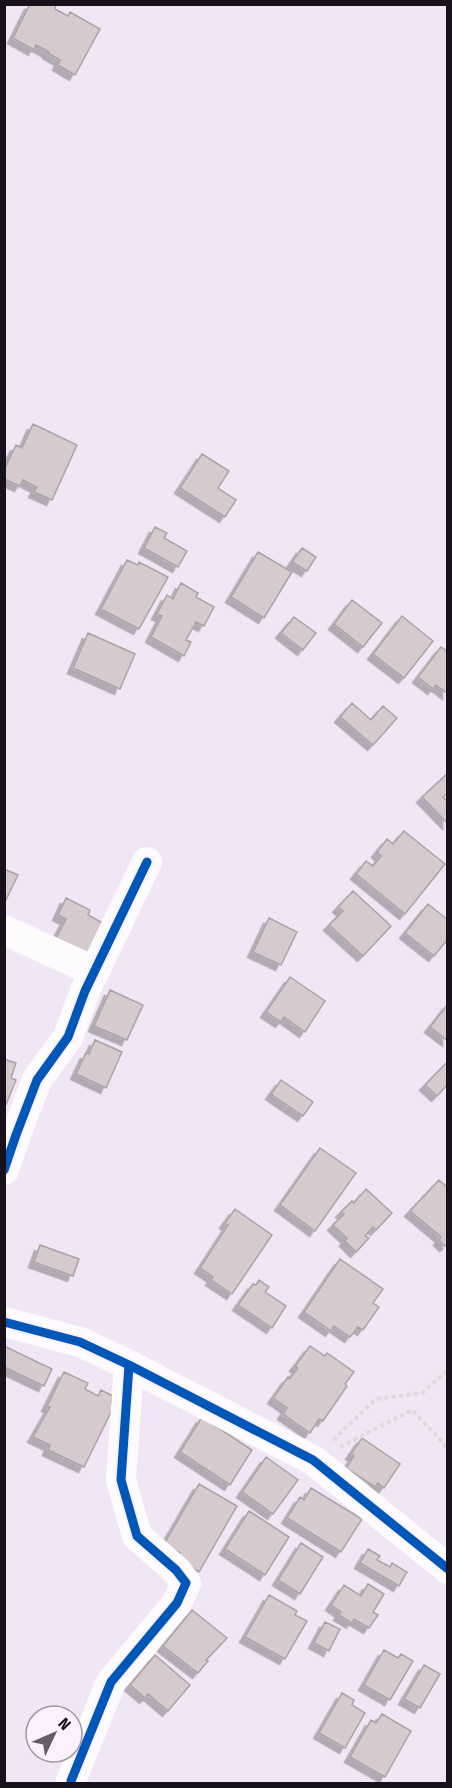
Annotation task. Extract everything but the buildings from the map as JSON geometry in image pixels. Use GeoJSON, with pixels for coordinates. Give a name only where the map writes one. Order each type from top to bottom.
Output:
{"type":"FeatureCollection","features":[{"type":"Feature","properties":{"kind":"street"},"geometry":{"type":"LineString","coordinates":[[4,1170],[38,1080],[68,1037],[94,971],[147,862]]}},
{"type":"Feature","properties":{"kind":"street"},"geometry":{"type":"LineString","coordinates":[[4,930],[94,971]]}},
{"type":"Feature","properties":{"kind":"street"},"geometry":{"type":"LineString","coordinates":[[4,1322],[80,1342],[313,1460],[447,1569]]}},
{"type":"Feature","properties":{"kind":"street"},"geometry":{"type":"LineString","coordinates":[[72,1783],[111,1682],[177,1603],[186,1583],[176,1570],[137,1536],[121,1480],[129,1365]]}},
{"type":"Feature","properties":{"kind":"path"},"geometry":{"type":"LineString","coordinates":[[313,1460],[376,1399],[422,1393],[447,1370]]}},
{"type":"Feature","properties":{"kind":"path"},"geometry":{"type":"LineString","coordinates":[[313,1460],[412,1410],[447,1448]]}},
{"type":"Feature","properties":{"kind":"cycle path"},"geometry":{"type":"LineString","coordinates":[[4,1170],[37,1080],[68,1037],[85,991],[147,862]]}},
{"type":"Feature","properties":{"kind":"cycle path"},"geometry":{"type":"LineString","coordinates":[[4,1322],[80,1342],[313,1460],[448,1569]]}},
{"type":"Feature","properties":{"kind":"cycle path"},"geometry":{"type":"LineString","coordinates":[[71,1781],[111,1682],[177,1603],[186,1583],[176,1570],[137,1536],[121,1480],[129,1365]]}}]}
